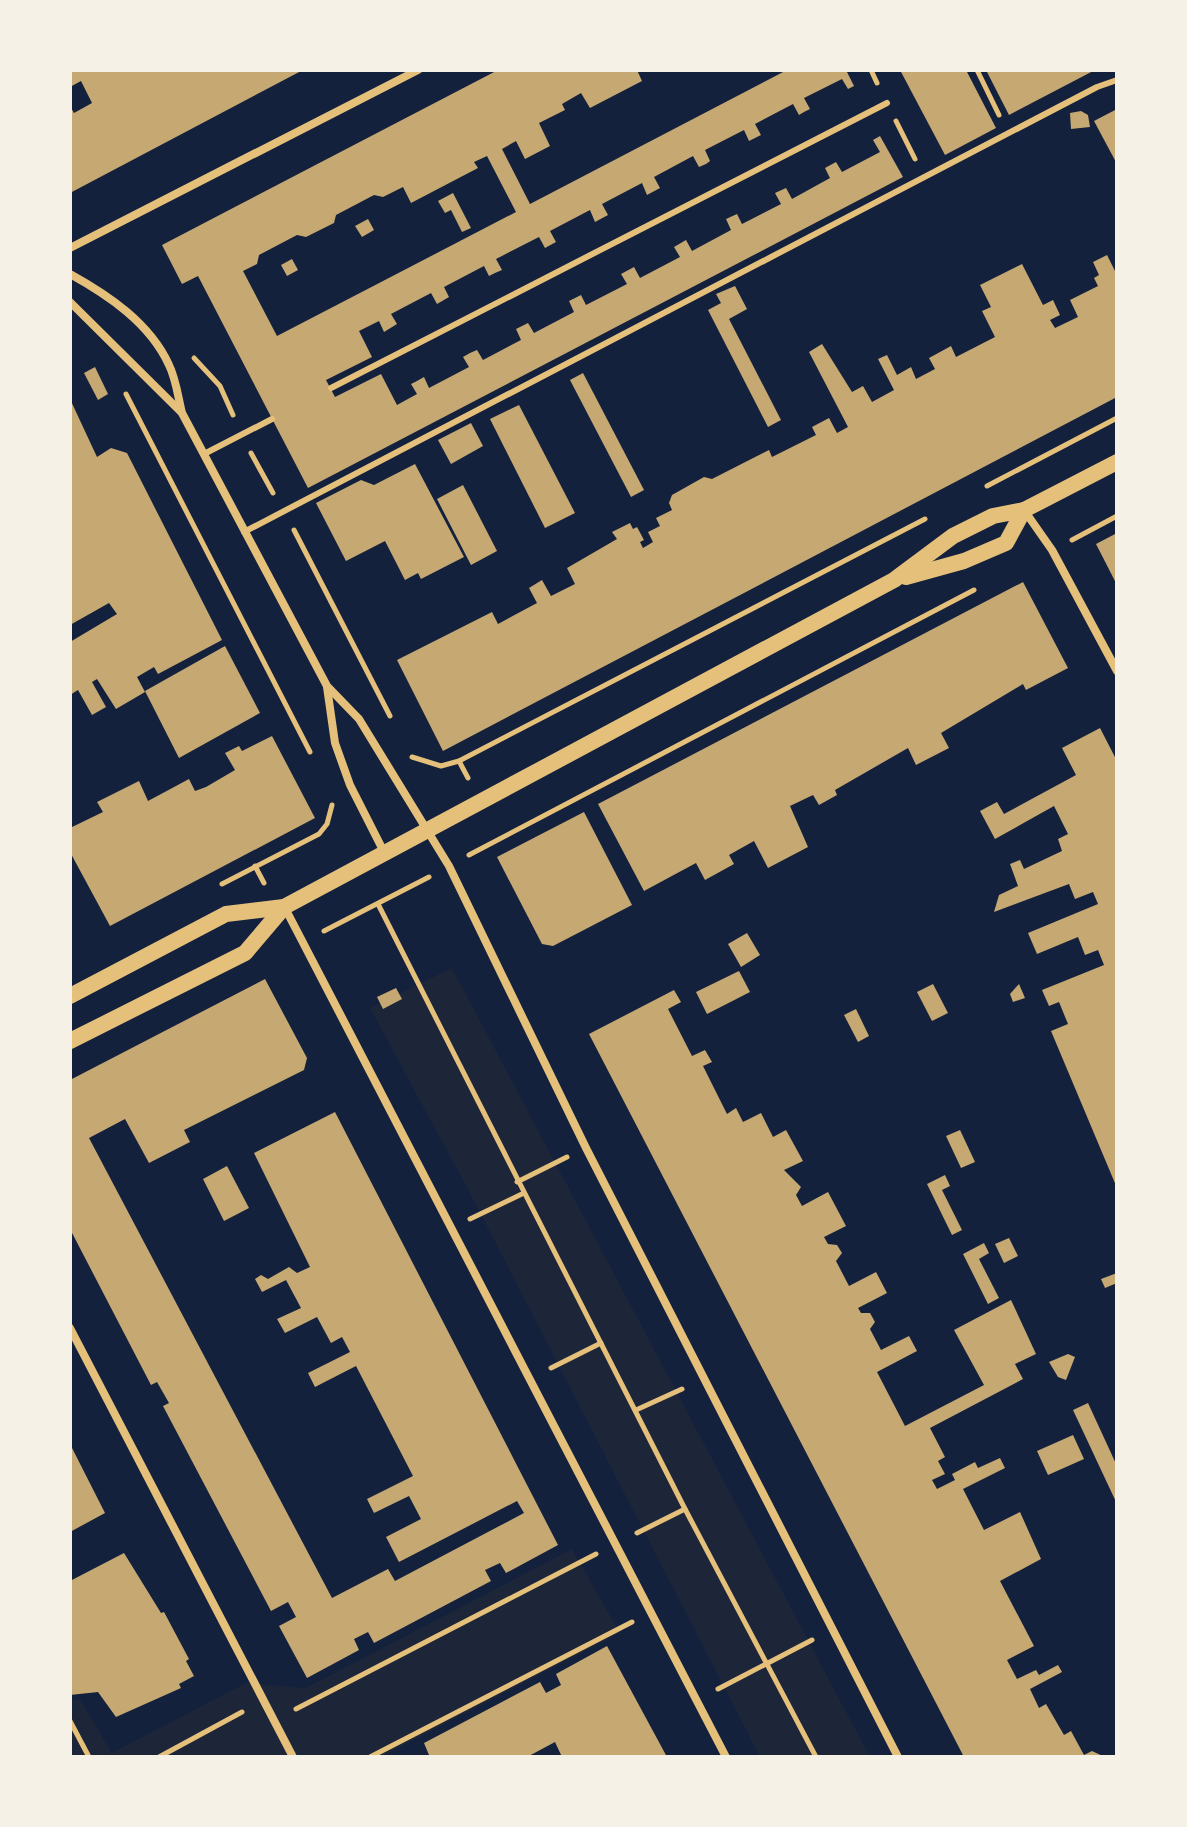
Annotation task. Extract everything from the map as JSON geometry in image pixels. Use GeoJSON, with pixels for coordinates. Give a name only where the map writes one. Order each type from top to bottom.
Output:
{"type":"FeatureCollection","features":[{"type":"Feature","properties":{"kind":"main road"},"geometry":{"type":"LineString","coordinates":[[70,996],[226,914],[284,907],[894,580],[953,536],[993,516],[1024,510],[1117,462]]}},
{"type":"Feature","properties":{"kind":"main road"},"geometry":{"type":"LineString","coordinates":[[894,580],[964,561],[1006,543],[1024,510]]}},
{"type":"Feature","properties":{"kind":"main road"},"geometry":{"type":"LineString","coordinates":[[70,1041],[245,953],[284,907]]}},
{"type":"Feature","properties":{"kind":"street"},"geometry":{"type":"LineString","coordinates":[[70,248],[418,70]]}},
{"type":"Feature","properties":{"kind":"street"},"geometry":{"type":"LineString","coordinates":[[70,274],[117,304],[152,336],[170,366],[182,413],[327,686],[359,719],[449,866],[586,1148],[898,1757]]}},
{"type":"Feature","properties":{"kind":"street"},"geometry":{"type":"LineString","coordinates":[[70,302],[182,413]]}},
{"type":"Feature","properties":{"kind":"street"},"geometry":{"type":"LineString","coordinates":[[1024,510],[1052,550],[1117,671]]}},
{"type":"Feature","properties":{"kind":"street"},"geometry":{"type":"LineString","coordinates":[[327,686],[335,743],[350,785],[385,854]]}},
{"type":"Feature","properties":{"kind":"street"},"geometry":{"type":"LineString","coordinates":[[284,907],[726,1757]]}},
{"type":"Feature","properties":{"kind":"street"},"geometry":{"type":"LineString","coordinates":[[70,1328],[293,1757]]}},
{"type":"Feature","properties":{"kind":"lane"},"geometry":{"type":"LineString","coordinates":[[244,532],[1117,80]]}},
{"type":"Feature","properties":{"kind":"lane"},"geometry":{"type":"LineString","coordinates":[[331,388],[887,103]]}},
{"type":"Feature","properties":{"kind":"lane"},"geometry":{"type":"LineString","coordinates":[[204,454],[272,419]]}},
{"type":"Feature","properties":{"kind":"path"},"geometry":{"type":"LineString","coordinates":[[977,70],[1008,134]]}},
{"type":"Feature","properties":{"kind":"path"},"geometry":{"type":"LineString","coordinates":[[119,352],[125,391],[311,753]]}},
{"type":"Feature","properties":{"kind":"path"},"geometry":{"type":"LineString","coordinates":[[980,490],[1117,418]]}},
{"type":"Feature","properties":{"kind":"path"},"geometry":{"type":"LineString","coordinates":[[411,756],[441,766],[459,761],[930,516]]}},
{"type":"Feature","properties":{"kind":"path"},"geometry":{"type":"LineString","coordinates":[[1052,550],[1117,516]]}},
{"type":"Feature","properties":{"kind":"path"},"geometry":{"type":"LineString","coordinates":[[816,1757],[517,1182],[378,904],[981,586]]}},
{"type":"Feature","properties":{"kind":"path"},"geometry":{"type":"LineString","coordinates":[[255,866],[319,834],[332,810],[332,794]]}},
{"type":"Feature","properties":{"kind":"path"},"geometry":{"type":"LineString","coordinates":[[517,1182],[586,1148]]}},
{"type":"Feature","properties":{"kind":"path"},"geometry":{"type":"LineString","coordinates":[[451,1228],[524,1193]]}},
{"type":"Feature","properties":{"kind":"path"},"geometry":{"type":"LineString","coordinates":[[529,1379],[601,1343]]}},
{"type":"Feature","properties":{"kind":"path"},"geometry":{"type":"LineString","coordinates":[[636,1410],[704,1379]]}},
{"type":"Feature","properties":{"kind":"path"},"geometry":{"type":"LineString","coordinates":[[274,1721],[685,1509]]}},
{"type":"Feature","properties":{"kind":"path"},"geometry":{"type":"LineString","coordinates":[[370,1757],[651,1612]]}},
{"type":"Feature","properties":{"kind":"path"},"geometry":{"type":"LineString","coordinates":[[696,1701],[831,1631]]}},
{"type":"Feature","properties":{"kind":"path"},"geometry":{"type":"LineString","coordinates":[[159,1757],[263,1701]]}},
{"type":"Feature","properties":{"kind":"path"},"geometry":{"type":"LineString","coordinates":[[70,1721],[89,1757]]}},
{"type":"Feature","properties":{"kind":"shaded area"},"geometry":{"type":"Polygon","coordinates":[[[452,968],[870,1757],[760,1757],[470,1193],[370,1008],[452,968]]]}},
{"type":"Feature","properties":{"kind":"shaded area"},"geometry":{"type":"Polygon","coordinates":[[[572,1549],[620,1633],[381,1757],[70,1757],[70,1700],[80,1699],[112,1753],[246,1683],[306,1688],[572,1549]]]}},
{"type":"Feature","properties":{"kind":"building"},"geometry":{"type":"Polygon","coordinates":[[[70,70],[303,70],[70,193],[70,106],[74,113],[92,103],[81,81],[70,87],[70,70]]]}},
{"type":"Feature","properties":{"kind":"building"},"geometry":{"type":"Polygon","coordinates":[[[498,70],[637,70],[642,81],[590,108],[581,93],[562,104],[565,110],[539,123],[550,146],[525,159],[516,141],[502,149],[530,204],[787,70],[846,70],[854,86],[848,89],[842,79],[804,98],[810,109],[799,115],[793,104],[755,124],[761,135],[749,141],[744,130],[705,150],[710,161],[706,164],[699,167],[693,156],[654,177],[660,188],[647,195],[642,183],[602,204],[608,215],[595,222],[590,210],[550,231],[556,242],[545,248],[539,237],[496,259],[502,270],[489,276],[484,266],[444,287],[449,297],[437,304],[431,293],[391,314],[397,324],[384,332],[379,321],[359,331],[372,357],[326,380],[335,397],[381,374],[397,405],[417,394],[411,384],[424,377],[429,388],[469,367],[463,357],[470,353],[477,350],[483,360],[521,340],[516,329],[528,323],[534,333],[574,312],[569,301],[581,295],[586,305],[627,284],[621,274],[634,267],[640,278],[680,257],[674,247],[686,240],[692,251],[731,230],[726,219],[737,214],[742,224],[781,204],[775,193],[786,188],[792,199],[830,178],[825,168],[836,162],[842,172],[880,152],[873,140],[880,136],[903,177],[308,488],[198,276],[182,284],[162,245],[498,70]],[[487,156],[474,162],[478,168],[411,203],[403,187],[383,197],[374,195],[336,215],[334,223],[306,237],[297,235],[259,255],[257,264],[243,271],[277,336],[516,212],[487,156]]]}},
{"type":"Feature","properties":{"kind":"building"},"geometry":{"type":"Polygon","coordinates":[[[900,70],[966,70],[996,128],[945,155],[900,70]]]}},
{"type":"Feature","properties":{"kind":"building"},"geometry":{"type":"Polygon","coordinates":[[[986,70],[1095,70],[1009,115],[986,70]]]}},
{"type":"Feature","properties":{"kind":"building"},"geometry":{"type":"Polygon","coordinates":[[[1117,109],[1117,164],[1094,121],[1117,109]]]}},
{"type":"Feature","properties":{"kind":"building"},"geometry":{"type":"Polygon","coordinates":[[[1081,111],[1088,115],[1090,127],[1071,129],[1070,113],[1081,111]]]}},
{"type":"Feature","properties":{"kind":"building"},"geometry":{"type":"Polygon","coordinates":[[[453,193],[471,228],[462,232],[451,210],[445,213],[438,201],[453,193]]]}},
{"type":"Feature","properties":{"kind":"building"},"geometry":{"type":"Polygon","coordinates":[[[368,219],[374,230],[362,237],[355,226],[368,219]]]}},
{"type":"Feature","properties":{"kind":"building"},"geometry":{"type":"Polygon","coordinates":[[[1107,255],[1117,275],[1117,397],[443,751],[397,660],[492,612],[498,624],[537,603],[529,588],[542,580],[551,596],[575,584],[567,568],[617,539],[612,532],[630,523],[633,529],[637,527],[644,540],[640,542],[643,548],[653,542],[648,532],[660,526],[656,518],[672,510],[669,503],[672,495],[704,477],[712,479],[769,450],[772,457],[816,435],[812,427],[829,418],[837,433],[848,427],[809,352],[822,344],[852,392],[863,386],[872,402],[894,390],[878,359],[887,355],[897,375],[911,367],[916,379],[935,369],[929,358],[951,346],[956,357],[995,337],[982,311],[991,307],[980,285],[1022,264],[1043,305],[1053,300],[1060,315],[1050,320],[1055,328],[1078,317],[1070,300],[1098,286],[1094,278],[1099,275],[1093,262],[1107,255]]]}},
{"type":"Feature","properties":{"kind":"building"},"geometry":{"type":"Polygon","coordinates":[[[292,259],[298,270],[287,276],[281,265],[292,259]]]}},
{"type":"Feature","properties":{"kind":"building"},"geometry":{"type":"Polygon","coordinates":[[[735,286],[747,309],[729,319],[781,420],[768,427],[708,310],[721,303],[716,294],[735,286]]]}},
{"type":"Feature","properties":{"kind":"building"},"geometry":{"type":"Polygon","coordinates":[[[95,367],[108,394],[98,400],[84,373],[95,367]]]}},
{"type":"Feature","properties":{"kind":"building"},"geometry":{"type":"Polygon","coordinates":[[[583,373],[644,490],[631,497],[570,380],[583,373]]]}},
{"type":"Feature","properties":{"kind":"building"},"geometry":{"type":"Polygon","coordinates":[[[70,399],[97,457],[111,448],[127,453],[222,640],[158,674],[154,667],[137,677],[145,692],[116,709],[97,679],[92,682],[106,707],[92,715],[78,690],[70,695],[70,642],[117,614],[109,603],[70,625],[70,399]]]}},
{"type":"Feature","properties":{"kind":"building"},"geometry":{"type":"Polygon","coordinates":[[[519,405],[575,513],[545,528],[490,419],[519,405]]]}},
{"type":"Feature","properties":{"kind":"building"},"geometry":{"type":"Polygon","coordinates":[[[471,423],[483,446],[451,464],[438,440],[471,423]]]}},
{"type":"Feature","properties":{"kind":"building"},"geometry":{"type":"Polygon","coordinates":[[[415,464],[464,557],[421,579],[418,573],[405,580],[385,541],[346,561],[316,503],[361,480],[374,485],[415,464]]]}},
{"type":"Feature","properties":{"kind":"building"},"geometry":{"type":"Polygon","coordinates":[[[463,485],[497,551],[471,565],[437,499],[463,485]]]}},
{"type":"Feature","properties":{"kind":"building"},"geometry":{"type":"Polygon","coordinates":[[[1117,533],[1117,585],[1096,544],[1117,533]]]}},
{"type":"Feature","properties":{"kind":"building"},"geometry":{"type":"Polygon","coordinates":[[[1023,582],[1068,668],[1026,690],[1023,684],[941,733],[949,748],[916,765],[908,748],[835,790],[837,795],[819,805],[813,795],[790,806],[808,847],[768,868],[754,841],[729,855],[734,864],[705,880],[696,863],[644,891],[598,804],[1023,582]]]}},
{"type":"Feature","properties":{"kind":"building"},"geometry":{"type":"Polygon","coordinates":[[[225,646],[260,713],[179,758],[145,691],[225,646]]]}},
{"type":"Feature","properties":{"kind":"building"},"geometry":{"type":"Polygon","coordinates":[[[1100,728],[1117,761],[1117,1188],[1051,1031],[1068,1024],[1059,1002],[1049,1006],[1042,990],[1104,965],[1098,950],[1085,955],[1078,937],[1037,954],[1028,933],[1098,904],[1093,892],[1075,899],[1069,884],[994,912],[999,895],[1018,886],[1010,864],[1020,860],[1024,869],[1062,851],[1058,839],[1068,834],[1054,806],[995,839],[980,811],[997,802],[1004,814],[1076,775],[1062,748],[1100,728]]]}},
{"type":"Feature","properties":{"kind":"building"},"geometry":{"type":"Polygon","coordinates":[[[272,736],[315,818],[110,926],[70,852],[70,828],[103,812],[97,802],[139,781],[148,801],[189,779],[195,791],[206,787],[235,770],[225,753],[239,746],[242,751],[272,736]]]}},
{"type":"Feature","properties":{"kind":"building"},"geometry":{"type":"Polygon","coordinates":[[[584,812],[632,905],[553,946],[542,944],[497,857],[584,812]]]}},
{"type":"Feature","properties":{"kind":"building"},"geometry":{"type":"Polygon","coordinates":[[[747,933],[760,955],[741,967],[728,944],[747,933]]]}},
{"type":"Feature","properties":{"kind":"building"},"geometry":{"type":"Polygon","coordinates":[[[739,971],[750,992],[707,1014],[696,992],[739,971]]]}},
{"type":"Feature","properties":{"kind":"building"},"geometry":{"type":"Polygon","coordinates":[[[265,979],[307,1058],[304,1070],[184,1130],[190,1142],[149,1163],[125,1119],[89,1138],[332,1598],[388,1569],[395,1581],[524,1513],[517,1501],[399,1562],[386,1537],[421,1519],[409,1496],[374,1513],[367,1499],[413,1476],[356,1366],[315,1387],[308,1373],[350,1352],[342,1337],[331,1343],[317,1317],[285,1333],[277,1319],[301,1308],[286,1280],[262,1292],[255,1279],[261,1275],[268,1279],[289,1267],[297,1273],[310,1267],[254,1153],[335,1112],[558,1545],[506,1573],[500,1563],[485,1570],[491,1581],[374,1643],[368,1632],[354,1639],[359,1650],[307,1678],[279,1626],[296,1617],[288,1602],[271,1611],[163,1406],[169,1403],[157,1382],[151,1385],[70,1229],[70,1080],[265,979]]]}},
{"type":"Feature","properties":{"kind":"building"},"geometry":{"type":"Polygon","coordinates":[[[933,984],[948,1013],[932,1021],[917,992],[933,984]]]}},
{"type":"Feature","properties":{"kind":"building"},"geometry":{"type":"Polygon","coordinates":[[[1019,984],[1025,998],[1013,1002],[1010,994],[1019,984]]]}},
{"type":"Feature","properties":{"kind":"building"},"geometry":{"type":"Polygon","coordinates":[[[396,988],[402,999],[383,1009],[377,997],[396,988]]]}},
{"type":"Feature","properties":{"kind":"building"},"geometry":{"type":"Polygon","coordinates":[[[674,990],[681,1002],[668,1009],[692,1056],[705,1050],[712,1062],[703,1066],[727,1114],[736,1108],[743,1122],[761,1113],[773,1137],[786,1130],[803,1161],[784,1170],[801,1187],[796,1195],[802,1206],[828,1192],[846,1226],[824,1237],[828,1244],[837,1245],[842,1253],[836,1261],[849,1286],[876,1272],[887,1293],[858,1308],[861,1313],[870,1313],[875,1322],[870,1329],[881,1350],[909,1336],[917,1351],[877,1372],[905,1426],[984,1385],[954,1330],[1011,1300],[1036,1354],[1015,1364],[1023,1379],[930,1428],[945,1457],[938,1461],[945,1474],[932,1480],[937,1489],[955,1480],[952,1474],[975,1462],[978,1468],[1000,1458],[1005,1468],[963,1489],[984,1530],[1020,1512],[1041,1559],[1000,1581],[1034,1646],[1007,1660],[1017,1679],[1036,1670],[1039,1675],[1058,1665],[1062,1672],[1030,1689],[1039,1708],[1046,1704],[1064,1735],[1071,1731],[1084,1755],[1092,1751],[1105,1757],[964,1757],[589,1034],[674,990]]]}},
{"type":"Feature","properties":{"kind":"building"},"geometry":{"type":"Polygon","coordinates":[[[856,1009],[869,1036],[858,1042],[844,1015],[856,1009]]]}},
{"type":"Feature","properties":{"kind":"building"},"geometry":{"type":"Polygon","coordinates":[[[960,1130],[975,1162],[961,1168],[946,1136],[960,1130]]]}},
{"type":"Feature","properties":{"kind":"building"},"geometry":{"type":"Polygon","coordinates":[[[227,1166],[249,1208],[224,1221],[203,1179],[227,1166]]]}},
{"type":"Feature","properties":{"kind":"building"},"geometry":{"type":"Polygon","coordinates":[[[945,1175],[950,1186],[942,1190],[962,1230],[952,1235],[927,1184],[945,1175]]]}},
{"type":"Feature","properties":{"kind":"building"},"geometry":{"type":"Polygon","coordinates":[[[1009,1238],[1018,1256],[1004,1263],[995,1244],[1009,1238]]]}},
{"type":"Feature","properties":{"kind":"building"},"geometry":{"type":"Polygon","coordinates":[[[984,1243],[989,1253],[979,1259],[999,1298],[988,1304],[963,1254],[984,1243]]]}},
{"type":"Feature","properties":{"kind":"building"},"geometry":{"type":"Polygon","coordinates":[[[1117,1273],[1117,1283],[1105,1288],[1101,1279],[1117,1273]]]}},
{"type":"Feature","properties":{"kind":"building"},"geometry":{"type":"Polygon","coordinates":[[[1068,1354],[1075,1357],[1066,1380],[1058,1377],[1049,1362],[1068,1354]]]}},
{"type":"Feature","properties":{"kind":"building"},"geometry":{"type":"Polygon","coordinates":[[[1088,1403],[1117,1466],[1117,1504],[1073,1410],[1088,1403]]]}},
{"type":"Feature","properties":{"kind":"building"},"geometry":{"type":"Polygon","coordinates":[[[1073,1435],[1084,1459],[1048,1475],[1037,1451],[1073,1435]]]}},
{"type":"Feature","properties":{"kind":"building"},"geometry":{"type":"Polygon","coordinates":[[[70,1444],[105,1513],[70,1532],[70,1444]]]}},
{"type":"Feature","properties":{"kind":"building"},"geometry":{"type":"Polygon","coordinates":[[[124,1553],[161,1613],[164,1612],[189,1659],[186,1661],[194,1676],[179,1684],[181,1688],[116,1717],[98,1692],[70,1695],[70,1581],[124,1553]]]}},
{"type":"Feature","properties":{"kind":"building"},"geometry":{"type":"Polygon","coordinates":[[[607,1646],[667,1757],[562,1757],[555,1742],[527,1757],[425,1757],[429,1755],[424,1743],[540,1682],[546,1693],[561,1685],[556,1674],[607,1646]]]}}]}
